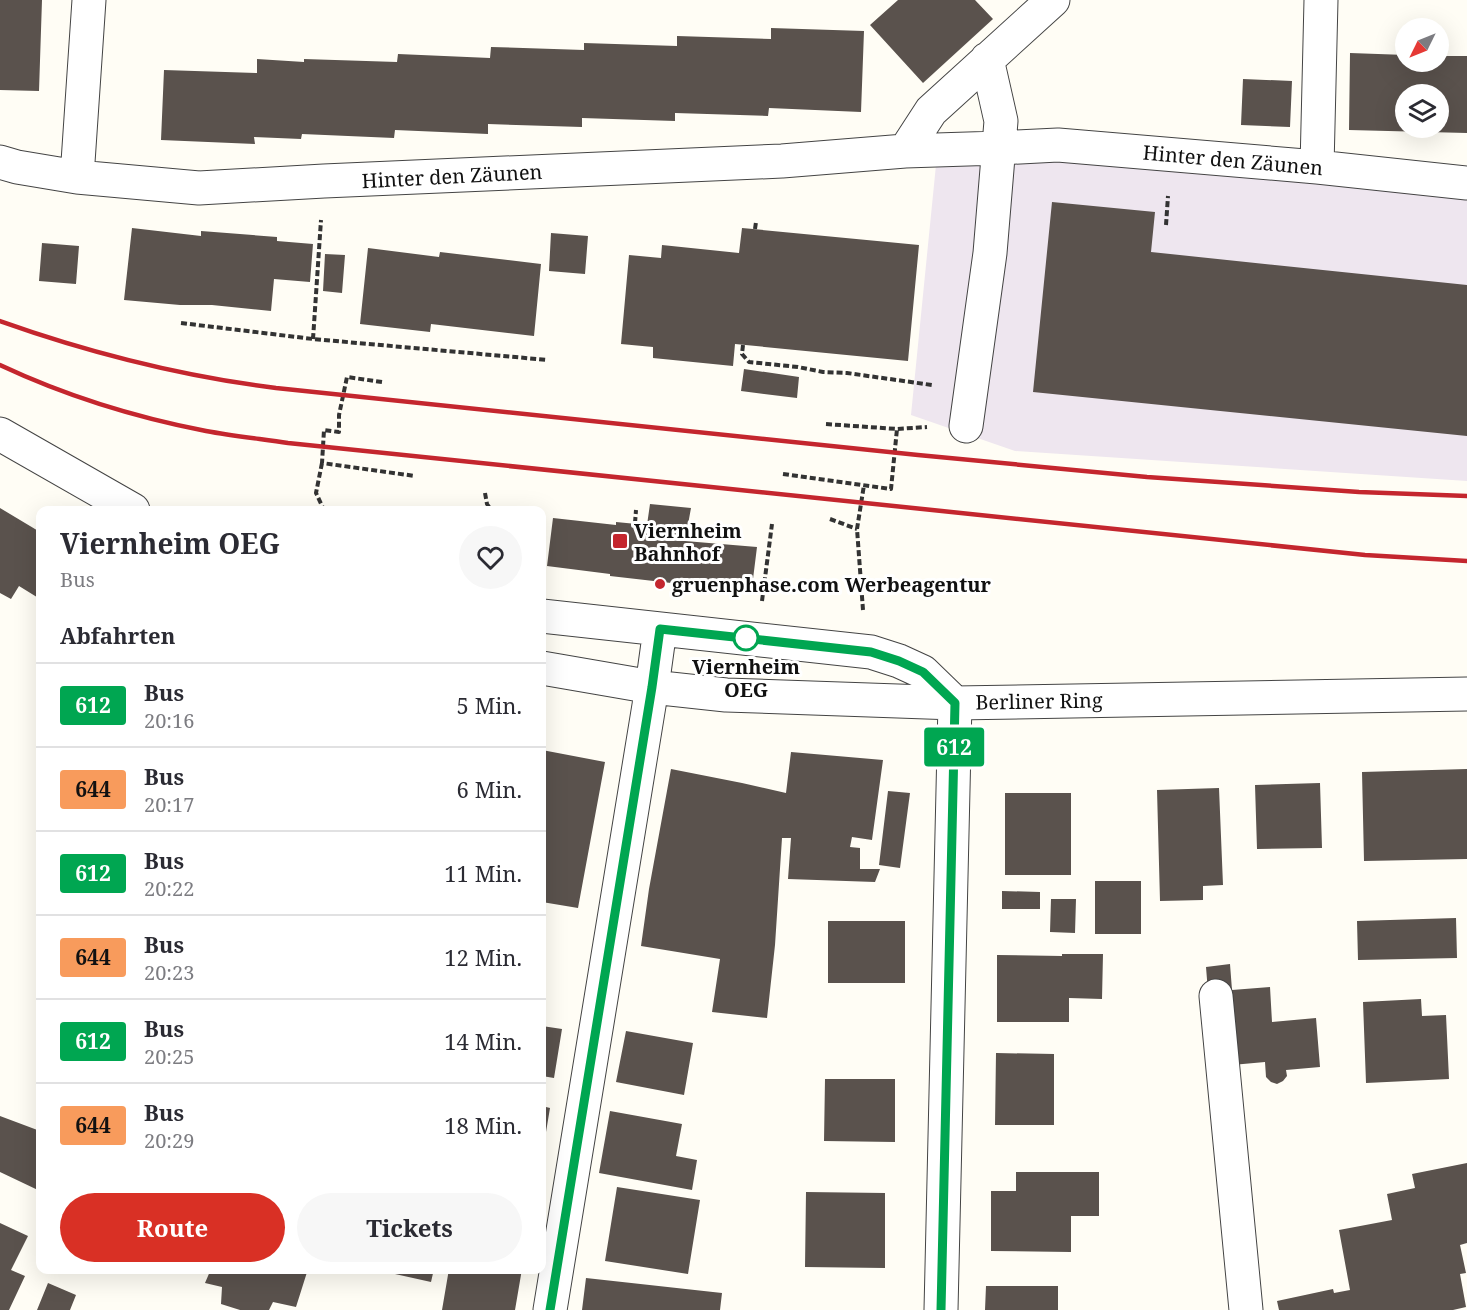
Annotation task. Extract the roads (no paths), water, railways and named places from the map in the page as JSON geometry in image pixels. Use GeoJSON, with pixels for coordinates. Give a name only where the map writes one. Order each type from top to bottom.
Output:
{"type":"FeatureCollection","features":[{"type":"Feature","properties":{"kind":"street"},"geometry":{"type":"LineString","coordinates":[[76,177],[89,0]]}},
{"type":"Feature","properties":{"kind":"street"},"geometry":{"type":"LineString","coordinates":[[905,151],[931,111],[1053,0]]}},
{"type":"Feature","properties":{"kind":"street"},"geometry":{"type":"LineString","coordinates":[[1317,167],[1321,0]]}},
{"type":"Feature","properties":{"kind":"street"},"geometry":{"type":"LineString","coordinates":[[966,426],[990,253],[1001,121],[987,59]]}},
{"type":"Feature","properties":{"kind":"street","name":"Hinter den Zäunen"},"geometry":{"type":"LineString","coordinates":[[0,162],[76,177],[199,188],[782,161],[905,151],[1058,144],[1467,183]]}},
{"type":"Feature","properties":{"kind":"street"},"geometry":{"type":"LineString","coordinates":[[0,434],[126,506]]}},
{"type":"Feature","properties":{"kind":"street"},"geometry":{"type":"LineString","coordinates":[[546,616],[871,652],[923,672],[955,703],[941,1310]]}},
{"type":"Feature","properties":{"kind":"street"},"geometry":{"type":"LineString","coordinates":[[550,1310],[660,629]]}},
{"type":"Feature","properties":{"kind":"street","name":"Berliner Ring"},"geometry":{"type":"LineString","coordinates":[[546,669],[652,687],[726,695],[955,703],[1467,694]]}},
{"type":"Feature","properties":{"kind":"street"},"geometry":{"type":"LineString","coordinates":[[1216,996],[1246,1310]]}},
{"type":"Feature","properties":{"kind":"railway"},"geometry":{"type":"LineString","coordinates":[[0,321],[136,362],[206,377],[276,388],[1147,477],[1359,492],[1467,496]]}},
{"type":"Feature","properties":{"kind":"railway"},"geometry":{"type":"LineString","coordinates":[[0,365],[75,396],[127,412],[206,431],[288,443],[1365,555],[1467,561]]}},
{"type":"Feature","properties":{"kind":"place","name":"Viernheim Bahnhof"},"geometry":{"type":"Point","coordinates":[620,541]}},
{"type":"Feature","properties":{"kind":"place","name":"gruenphase.com Werbeagentur"},"geometry":{"type":"Point","coordinates":[660,584]}},
{"type":"Feature","properties":{"kind":"place","name":"Viernheim OEG"},"geometry":{"type":"Point","coordinates":[746,638]}}]}
